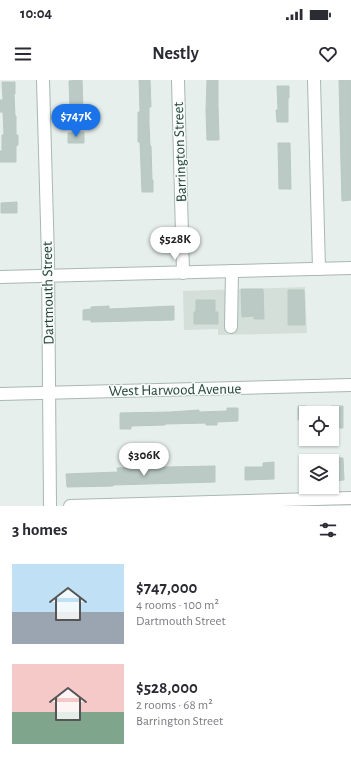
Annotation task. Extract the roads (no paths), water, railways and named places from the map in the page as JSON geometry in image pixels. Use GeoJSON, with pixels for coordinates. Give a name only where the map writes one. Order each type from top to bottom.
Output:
{"type":"FeatureCollection","features":[{"type":"Feature","properties":{"kind":"street","name":"Dartmouth Street"},"geometry":{"type":"LineString","coordinates":[[43,80],[48,276],[50,506]]}},
{"type":"Feature","properties":{"kind":"street","name":"Barrington Street"},"geometry":{"type":"LineString","coordinates":[[178,80],[182,272]]}},
{"type":"Feature","properties":{"kind":"street"},"geometry":{"type":"LineString","coordinates":[[314,80],[319,269]]}},
{"type":"Feature","properties":{"kind":"street"},"geometry":{"type":"LineString","coordinates":[[0,278],[351,268]]}},
{"type":"Feature","properties":{"kind":"street"},"geometry":{"type":"LineString","coordinates":[[231,326],[232,271]]}},
{"type":"Feature","properties":{"kind":"street","name":"West Harwood Avenue"},"geometry":{"type":"LineString","coordinates":[[0,394],[351,385]]}},
{"type":"Feature","properties":{"kind":"street"},"geometry":{"type":"LineString","coordinates":[[70,506],[351,498]]}}]}
